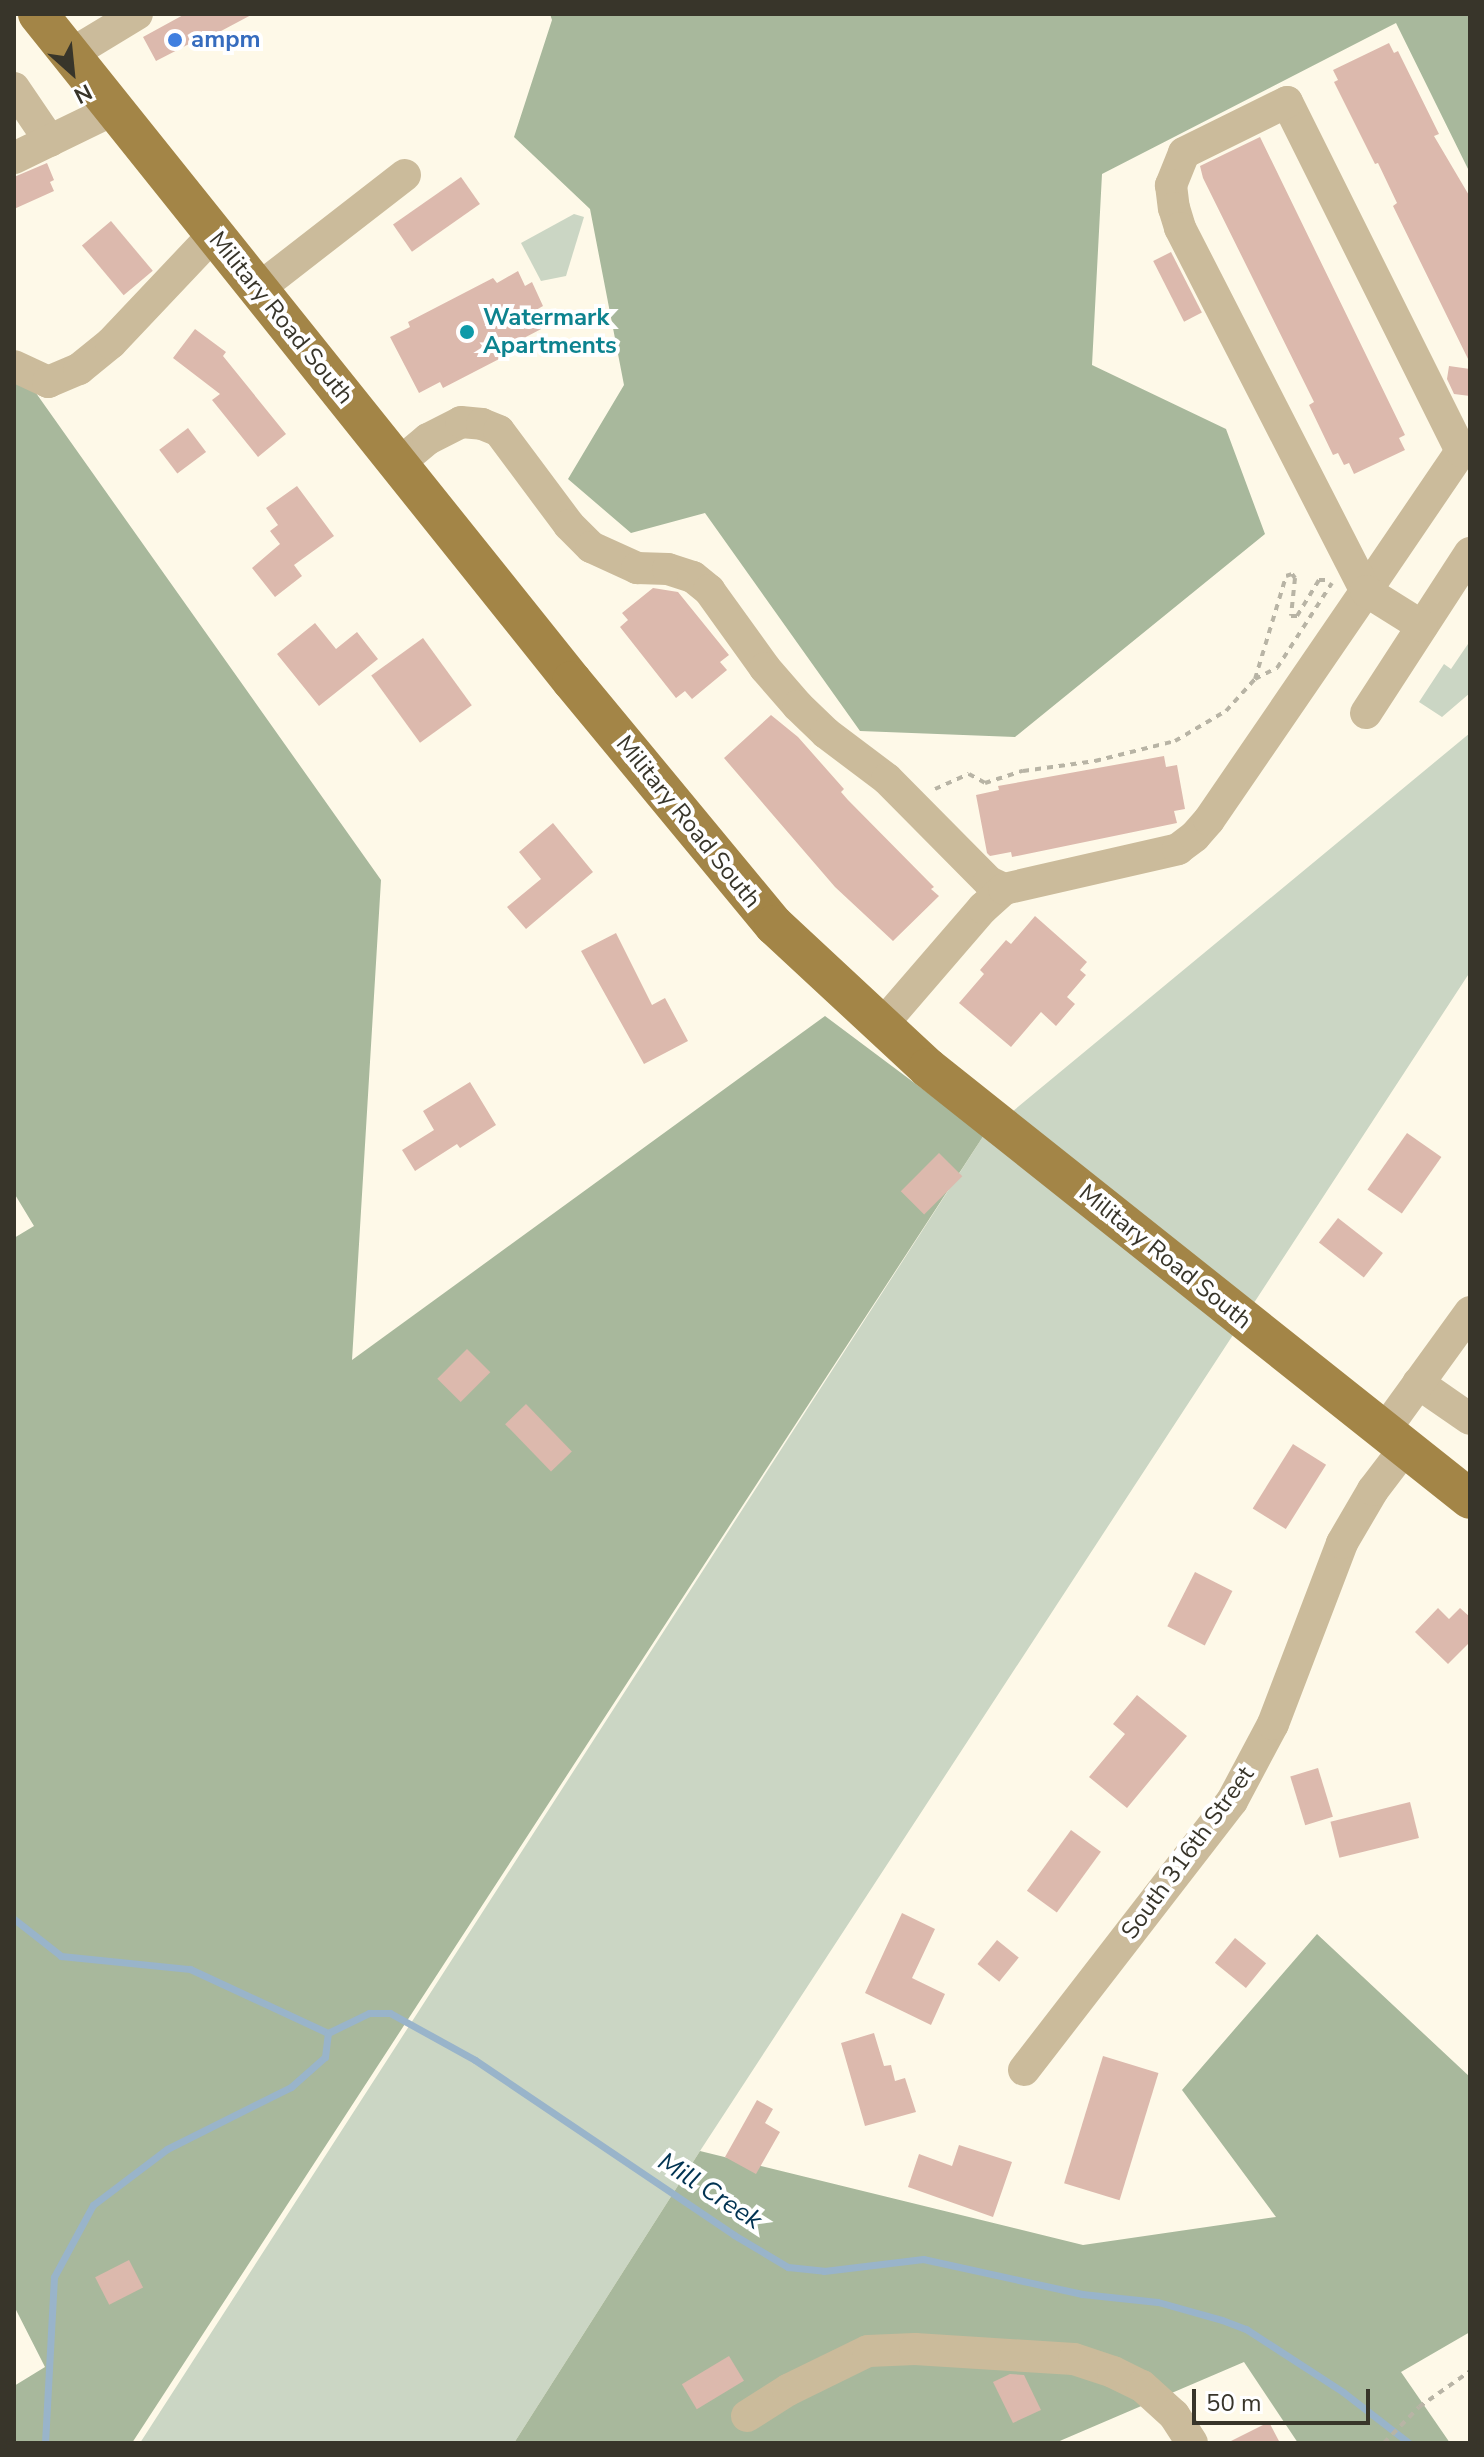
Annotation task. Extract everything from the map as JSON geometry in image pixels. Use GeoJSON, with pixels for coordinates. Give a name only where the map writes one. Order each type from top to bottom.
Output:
{"type":"FeatureCollection","features":[{"type":"Feature","properties":{"kind":"main road","name":"Military Road South"},"geometry":{"type":"LineString","coordinates":[[38,14],[742,890],[808,960],[928,1068],[1470,1499]]}},
{"type":"Feature","properties":{"kind":"street"},"geometry":{"type":"LineString","coordinates":[[71,54],[137,14]]}},
{"type":"Feature","properties":{"kind":"street"},"geometry":{"type":"LineString","coordinates":[[14,88],[50,141]]}},
{"type":"Feature","properties":{"kind":"street"},"geometry":{"type":"LineString","coordinates":[[881,1026],[983,908],[1004,889],[1178,849],[1195,836],[1366,591],[1466,443],[1287,102],[1184,153],[1171,185],[1180,228],[1366,591],[1422,626]]}},
{"type":"Feature","properties":{"kind":"street"},"geometry":{"type":"LineString","coordinates":[[14,158],[115,109]]}},
{"type":"Feature","properties":{"kind":"street"},"geometry":{"type":"LineString","coordinates":[[258,289],[405,175]]}},
{"type":"Feature","properties":{"kind":"street"},"geometry":{"type":"LineString","coordinates":[[14,366],[48,382],[79,369],[111,343],[214,234]]}},
{"type":"Feature","properties":{"kind":"street"},"geometry":{"type":"LineString","coordinates":[[398,464],[428,439],[461,422],[482,424],[499,431],[569,525],[591,547],[637,568],[668,569],[693,577],[709,590],[765,668],[798,706],[826,733],[887,779],[989,882],[1004,889]]}},
{"type":"Feature","properties":{"kind":"street"},"geometry":{"type":"LineString","coordinates":[[1366,713],[1470,553]]}},
{"type":"Feature","properties":{"kind":"street","name":"South 316th Street"},"geometry":{"type":"LineString","coordinates":[[1024,2070],[1241,1787],[1273,1724],[1342,1543],[1373,1490],[1418,1383],[1470,1312]]}},
{"type":"Feature","properties":{"kind":"street"},"geometry":{"type":"LineString","coordinates":[[1418,1383],[1470,1419]]}},
{"type":"Feature","properties":{"kind":"street"},"geometry":{"type":"LineString","coordinates":[[747,2416],[811,2377],[868,2351],[915,2349],[1074,2359],[1113,2372],[1142,2386],[1174,2415],[1192,2443]]}},
{"type":"Feature","properties":{"kind":"path"},"geometry":{"type":"LineString","coordinates":[[915,807],[941,784],[969,774],[985,783],[1023,771],[1095,761],[1175,741],[1226,711],[1255,679],[1277,668],[1333,581],[1319,580],[1297,616],[1291,616],[1295,578],[1286,576],[1255,679]]}},
{"type":"Feature","properties":{"kind":"path"},"geometry":{"type":"LineString","coordinates":[[1384,2443],[1419,2407],[1470,2371]]}},
{"type":"Feature","properties":{"kind":"green space"},"geometry":{"type":"Polygon","coordinates":[[[550,14],[1470,14],[1470,173],[1396,23],[1102,174],[1092,365],[1226,429],[1265,534],[1015,737],[860,731],[705,513],[631,533],[568,479],[624,385],[590,209],[514,137],[552,20],[550,14]]]}},
{"type":"Feature","properties":{"kind":"green space"},"geometry":{"type":"Polygon","coordinates":[[[574,214],[584,217],[566,276],[541,281],[521,243],[574,214]]]}},
{"type":"Feature","properties":{"kind":"green space"},"geometry":{"type":"Polygon","coordinates":[[[14,362],[381,880],[352,1360],[825,1016],[984,1135],[132,2443],[14,2443],[14,2386],[45,2367],[14,2306],[14,1238],[34,1226],[14,1193],[14,362]]]}},
{"type":"Feature","properties":{"kind":"green space"},"geometry":{"type":"Polygon","coordinates":[[[1470,641],[1470,693],[1442,717],[1419,702],[1444,664],[1451,669],[1470,641]]]}},
{"type":"Feature","properties":{"kind":"green space"},"geometry":{"type":"Polygon","coordinates":[[[1470,733],[1470,972],[700,2151],[514,2443],[140,2443],[984,1135],[1470,733]]]}},
{"type":"Feature","properties":{"kind":"green space"},"geometry":{"type":"Polygon","coordinates":[[[1317,1934],[1470,2077],[1470,2332],[1401,2372],[1450,2443],[1298,2443],[1244,2362],[1055,2443],[514,2443],[700,2151],[1083,2245],[1276,2217],[1182,2090],[1317,1934]]]}},
{"type":"Feature","properties":{"kind":"building","name":"ampm"},"geometry":{"type":"Polygon","coordinates":[[[185,14],[253,14],[191,47],[189,44],[156,61],[143,37],[185,14]]]}},
{"type":"Feature","properties":{"kind":"building"},"geometry":{"type":"Polygon","coordinates":[[[1389,43],[1394,53],[1398,51],[1439,134],[1434,136],[1470,197],[1470,363],[1393,206],[1397,203],[1378,163],[1375,164],[1334,82],[1338,80],[1333,70],[1389,43]]]}},
{"type":"Feature","properties":{"kind":"building"},"geometry":{"type":"Polygon","coordinates":[[[1260,137],[1405,435],[1399,438],[1405,450],[1354,474],[1349,463],[1344,465],[1338,453],[1333,455],[1309,405],[1314,402],[1203,178],[1200,166],[1260,137]]]}},
{"type":"Feature","properties":{"kind":"building"},"geometry":{"type":"Polygon","coordinates":[[[47,163],[54,180],[50,182],[54,191],[14,209],[14,177],[47,163]]]}},
{"type":"Feature","properties":{"kind":"building"},"geometry":{"type":"Polygon","coordinates":[[[461,177],[480,204],[412,252],[393,225],[461,177]]]}},
{"type":"Feature","properties":{"kind":"building"},"geometry":{"type":"Polygon","coordinates":[[[111,221],[153,271],[124,295],[82,245],[111,221]]]}},
{"type":"Feature","properties":{"kind":"building"},"geometry":{"type":"Polygon","coordinates":[[[1171,252],[1202,313],[1184,322],[1153,261],[1171,252]]]}},
{"type":"Feature","properties":{"kind":"building","name":"Watermark Apartments"},"geometry":{"type":"Polygon","coordinates":[[[518,271],[525,286],[532,282],[543,306],[536,310],[545,327],[524,338],[528,344],[443,388],[440,382],[419,393],[390,337],[410,327],[408,322],[493,278],[497,283],[518,271]]]}},
{"type":"Feature","properties":{"kind":"building"},"geometry":{"type":"Polygon","coordinates":[[[195,329],[226,352],[223,356],[286,434],[258,457],[212,400],[220,394],[173,358],[195,329]]]}},
{"type":"Feature","properties":{"kind":"building"},"geometry":{"type":"Polygon","coordinates":[[[1449,366],[1470,369],[1470,396],[1454,394],[1447,379],[1449,366]]]}},
{"type":"Feature","properties":{"kind":"building"},"geometry":{"type":"Polygon","coordinates":[[[188,428],[206,452],[177,474],[159,450],[188,428]]]}},
{"type":"Feature","properties":{"kind":"building"},"geometry":{"type":"Polygon","coordinates":[[[297,486],[334,536],[294,565],[302,576],[275,597],[252,568],[280,544],[270,531],[278,525],[266,508],[297,486]]]}},
{"type":"Feature","properties":{"kind":"building"},"geometry":{"type":"Polygon","coordinates":[[[653,588],[678,592],[729,655],[720,662],[727,670],[692,699],[685,691],[676,698],[620,627],[628,620],[622,613],[653,588]]]}},
{"type":"Feature","properties":{"kind":"building"},"geometry":{"type":"Polygon","coordinates":[[[315,623],[336,649],[357,632],[378,659],[319,706],[277,654],[315,623]]]}},
{"type":"Feature","properties":{"kind":"building"},"geometry":{"type":"Polygon","coordinates":[[[423,638],[472,705],[420,743],[371,676],[423,638]]]}},
{"type":"Feature","properties":{"kind":"building"},"geometry":{"type":"Polygon","coordinates":[[[771,715],[798,737],[844,789],[841,792],[848,800],[934,887],[931,889],[939,896],[893,941],[835,887],[724,758],[771,715]]]}},
{"type":"Feature","properties":{"kind":"building"},"geometry":{"type":"Polygon","coordinates":[[[1164,756],[1166,767],[1177,765],[1185,809],[1174,811],[1177,823],[1012,857],[1011,852],[990,856],[987,853],[976,795],[999,790],[998,786],[1164,756]]]}},
{"type":"Feature","properties":{"kind":"building"},"geometry":{"type":"Polygon","coordinates":[[[553,823],[593,872],[526,929],[507,907],[541,879],[519,852],[553,823]]]}},
{"type":"Feature","properties":{"kind":"building"},"geometry":{"type":"Polygon","coordinates":[[[1035,916],[1087,962],[1080,970],[1086,975],[1067,997],[1075,1004],[1056,1026],[1041,1012],[1011,1047],[959,1003],[984,974],[980,970],[1006,940],[1011,944],[1035,916]]]}},
{"type":"Feature","properties":{"kind":"building"},"geometry":{"type":"Polygon","coordinates":[[[616,933],[652,1005],[665,998],[688,1041],[644,1064],[581,951],[616,933]]]}},
{"type":"Feature","properties":{"kind":"building"},"geometry":{"type":"Polygon","coordinates":[[[470,1082],[496,1125],[460,1148],[457,1144],[415,1171],[402,1150],[434,1130],[423,1111],[470,1082]]]}},
{"type":"Feature","properties":{"kind":"building"},"geometry":{"type":"Polygon","coordinates":[[[1407,1133],[1441,1157],[1402,1214],[1367,1190],[1407,1133]]]}},
{"type":"Feature","properties":{"kind":"building"},"geometry":{"type":"Polygon","coordinates":[[[939,1153],[962,1176],[924,1215],[901,1191],[939,1153]]]}},
{"type":"Feature","properties":{"kind":"building"},"geometry":{"type":"Polygon","coordinates":[[[1338,1218],[1383,1253],[1364,1278],[1319,1242],[1338,1218]]]}},
{"type":"Feature","properties":{"kind":"building"},"geometry":{"type":"Polygon","coordinates":[[[467,1349],[490,1372],[461,1402],[437,1379],[467,1349]]]}},
{"type":"Feature","properties":{"kind":"building"},"geometry":{"type":"Polygon","coordinates":[[[526,1404],[572,1451],[551,1472],[505,1424],[526,1404]]]}},
{"type":"Feature","properties":{"kind":"building"},"geometry":{"type":"Polygon","coordinates":[[[1293,1444],[1326,1465],[1286,1529],[1253,1508],[1293,1444]]]}},
{"type":"Feature","properties":{"kind":"building"},"geometry":{"type":"Polygon","coordinates":[[[1195,1572],[1232,1591],[1205,1645],[1167,1626],[1195,1572]]]}},
{"type":"Feature","properties":{"kind":"building"},"geometry":{"type":"Polygon","coordinates":[[[1438,1608],[1449,1619],[1460,1608],[1470,1617],[1470,1642],[1448,1664],[1415,1632],[1438,1608]]]}},
{"type":"Feature","properties":{"kind":"building"},"geometry":{"type":"Polygon","coordinates":[[[1137,1695],[1187,1736],[1127,1808],[1089,1777],[1125,1734],[1113,1724],[1137,1695]]]}},
{"type":"Feature","properties":{"kind":"building"},"geometry":{"type":"Polygon","coordinates":[[[1318,1768],[1333,1817],[1305,1825],[1290,1776],[1318,1768]]]}},
{"type":"Feature","properties":{"kind":"building"},"geometry":{"type":"Polygon","coordinates":[[[1410,1802],[1419,1838],[1339,1858],[1330,1822],[1410,1802]]]}},
{"type":"Feature","properties":{"kind":"building"},"geometry":{"type":"Polygon","coordinates":[[[1071,1830],[1101,1852],[1057,1912],[1027,1891],[1071,1830]]]}},
{"type":"Feature","properties":{"kind":"building"},"geometry":{"type":"Polygon","coordinates":[[[902,1913],[935,1929],[912,1978],[945,1994],[931,2025],[865,1993],[902,1913]]]}},
{"type":"Feature","properties":{"kind":"building"},"geometry":{"type":"Polygon","coordinates":[[[1235,1938],[1266,1963],[1246,1988],[1215,1963],[1235,1938]]]}},
{"type":"Feature","properties":{"kind":"building"},"geometry":{"type":"Polygon","coordinates":[[[997,1940],[1019,1958],[999,1982],[977,1964],[997,1940]]]}},
{"type":"Feature","properties":{"kind":"building"},"geometry":{"type":"Polygon","coordinates":[[[874,2033],[884,2066],[891,2065],[895,2081],[905,2078],[916,2112],[865,2126],[841,2043],[874,2033]]]}},
{"type":"Feature","properties":{"kind":"building"},"geometry":{"type":"Polygon","coordinates":[[[1103,2056],[1158,2073],[1120,2200],[1064,2183],[1103,2056]]]}},
{"type":"Feature","properties":{"kind":"building"},"geometry":{"type":"Polygon","coordinates":[[[757,2100],[773,2109],[765,2123],[780,2132],[756,2174],[725,2157],[757,2100]]]}},
{"type":"Feature","properties":{"kind":"building"},"geometry":{"type":"Polygon","coordinates":[[[959,2145],[1012,2162],[993,2217],[908,2187],[919,2154],[952,2166],[959,2145]]]}},
{"type":"Feature","properties":{"kind":"building"},"geometry":{"type":"Polygon","coordinates":[[[129,2260],[143,2288],[109,2305],[95,2277],[129,2260]]]}},
{"type":"Feature","properties":{"kind":"building"},"geometry":{"type":"Polygon","coordinates":[[[729,2356],[744,2381],[697,2409],[682,2384],[729,2356]]]}},
{"type":"Feature","properties":{"kind":"building"},"geometry":{"type":"Polygon","coordinates":[[[1010,2374],[1024,2375],[1041,2410],[1013,2423],[993,2382],[1010,2374]]]}},
{"type":"Feature","properties":{"kind":"building"},"geometry":{"type":"Polygon","coordinates":[[[1269,2422],[1280,2443],[1227,2443],[1269,2422]]]}},
{"type":"Feature","properties":{"kind":"waterway","name":"Mill Creek"},"geometry":{"type":"LineString","coordinates":[[14,1919],[61,1956],[190,1969],[328,2033],[369,2013],[390,2013],[475,2060],[734,2235],[788,2267],[824,2271],[923,2259],[1082,2294],[1158,2302],[1222,2320],[1246,2329],[1343,2392],[1409,2443]]}},
{"type":"Feature","properties":{"kind":"waterway"},"geometry":{"type":"LineString","coordinates":[[45,2443],[54,2277],[93,2205],[167,2149],[291,2087],[325,2057],[328,2033]]}},
{"type":"Feature","properties":{"kind":"place","name":"ampm"},"geometry":{"type":"Point","coordinates":[175,40]}},
{"type":"Feature","properties":{"kind":"place","name":"Watermark Apartments"},"geometry":{"type":"Point","coordinates":[467,332]}}]}
